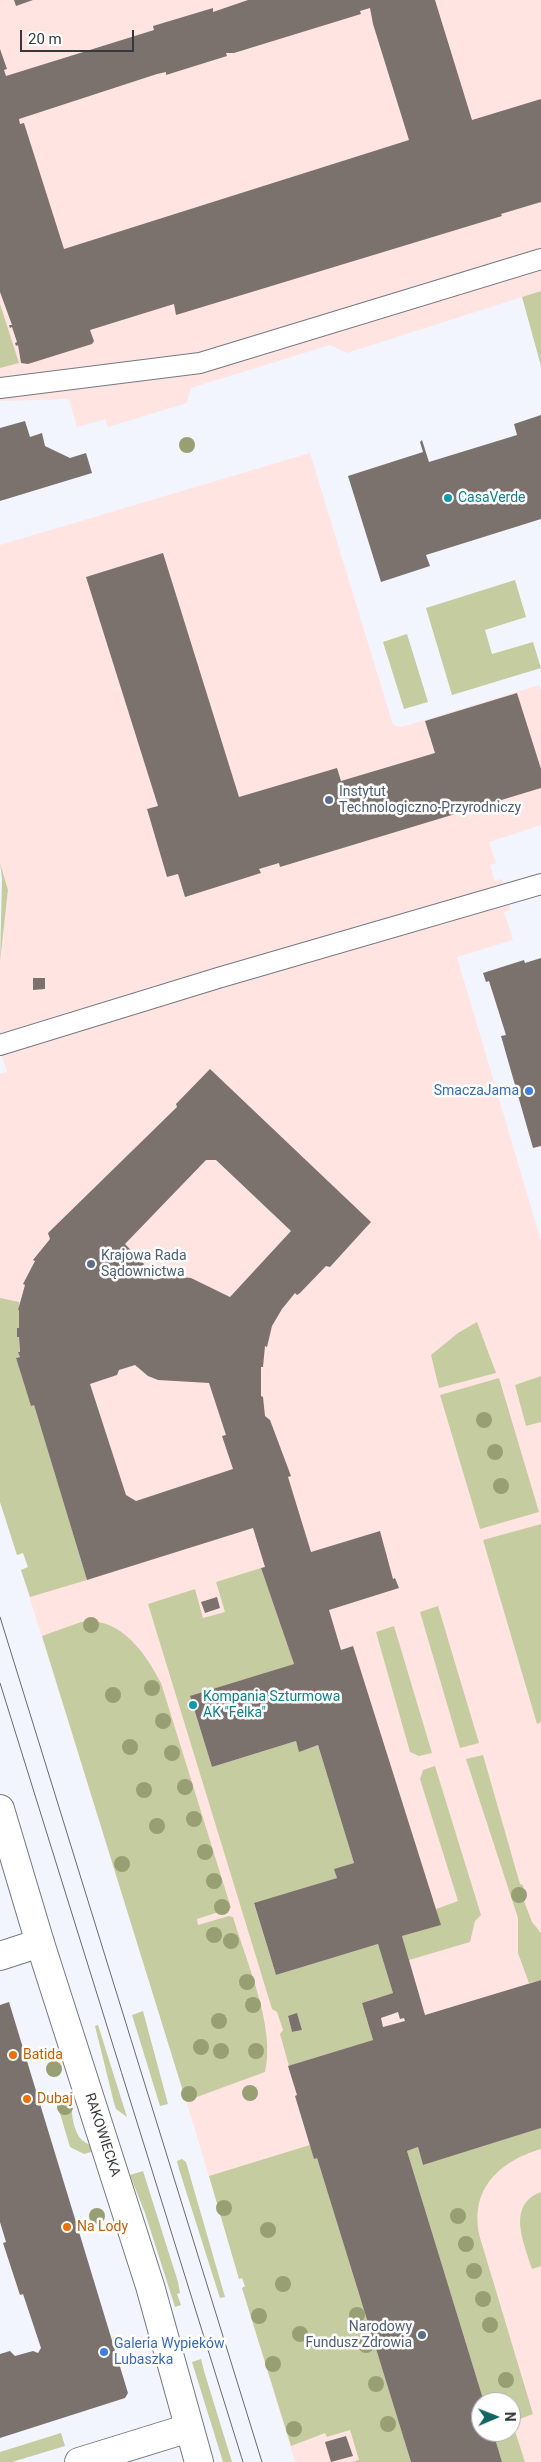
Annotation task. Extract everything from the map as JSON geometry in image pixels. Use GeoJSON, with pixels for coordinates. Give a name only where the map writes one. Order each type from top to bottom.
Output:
{"type":"FeatureCollection","features":[{"type":"Feature","properties":{"kind":"street","name":"RAKOWIECKA"},"geometry":{"type":"LineString","coordinates":[[0,1809],[40,1943],[150,2286],[199,2462]]}},
{"type":"Feature","properties":{"kind":"street"},"geometry":{"type":"LineString","coordinates":[[0,1956],[40,1943]]}},
{"type":"Feature","properties":{"kind":"street"},"geometry":{"type":"LineString","coordinates":[[78,2462],[189,2428]]}},
{"type":"Feature","properties":{"kind":"lane"},"geometry":{"type":"LineString","coordinates":[[0,388],[200,363],[541,259]]}},
{"type":"Feature","properties":{"kind":"lane"},"geometry":{"type":"LineString","coordinates":[[0,1045],[218,978],[541,884]]}},
{"type":"Feature","properties":{"kind":"shaded area"},"geometry":{"type":"Polygon","coordinates":[[[0,0],[541,0],[541,291],[347,353],[330,345],[191,388],[187,403],[108,427],[105,419],[77,427],[69,399],[0,401],[0,0]]]}},
{"type":"Feature","properties":{"kind":"shaded area"},"geometry":{"type":"Polygon","coordinates":[[[310,453],[393,725],[402,727],[539,685],[541,691],[541,825],[489,842],[496,863],[490,865],[495,881],[502,879],[511,910],[504,912],[513,940],[457,957],[541,1241],[541,2462],[295,2462],[242,2288],[245,2286],[242,2278],[239,2279],[197,2136],[21,1570],[28,1567],[23,1553],[17,1555],[0,1502],[0,1074],[7,1072],[0,1050],[0,962],[8,890],[0,863],[0,545],[310,453]]]}},
{"type":"Feature","properties":{"kind":"green space"},"geometry":{"type":"Polygon","coordinates":[[[541,291],[541,366],[522,297],[541,291]]]}},
{"type":"Feature","properties":{"kind":"green space"},"geometry":{"type":"Polygon","coordinates":[[[0,304],[19,363],[0,368],[0,304]]]}},
{"type":"Feature","properties":{"kind":"green space"},"geometry":{"type":"Polygon","coordinates":[[[515,580],[526,617],[485,630],[492,654],[533,642],[541,668],[452,695],[426,608],[515,580]]]}},
{"type":"Feature","properties":{"kind":"green space"},"geometry":{"type":"Polygon","coordinates":[[[407,634],[428,702],[404,709],[383,642],[407,634]]]}},
{"type":"Feature","properties":{"kind":"green space"},"geometry":{"type":"Polygon","coordinates":[[[0,863],[8,890],[0,962],[2,879],[0,863]]]}},
{"type":"Feature","properties":{"kind":"green space"},"geometry":{"type":"Polygon","coordinates":[[[0,1298],[19,1302],[17,1337],[19,1337],[20,1357],[16,1358],[31,1405],[34,1405],[87,1580],[30,1597],[21,1570],[28,1567],[23,1553],[17,1555],[0,1502],[0,1298]]]}},
{"type":"Feature","properties":{"kind":"green space"},"geometry":{"type":"Polygon","coordinates":[[[477,1322],[496,1373],[439,1388],[431,1355],[458,1333],[477,1322]]]}},
{"type":"Feature","properties":{"kind":"green space"},"geometry":{"type":"Polygon","coordinates":[[[541,1376],[541,1422],[526,1426],[515,1385],[541,1376]]]}},
{"type":"Feature","properties":{"kind":"green space"},"geometry":{"type":"Polygon","coordinates":[[[499,1378],[539,1512],[480,1529],[440,1395],[499,1378]]]}},
{"type":"Feature","properties":{"kind":"green space"},"geometry":{"type":"Polygon","coordinates":[[[541,1524],[541,1722],[537,1724],[483,1540],[541,1524]]]}},
{"type":"Feature","properties":{"kind":"green space"},"geometry":{"type":"Polygon","coordinates":[[[261,1568],[294,1664],[190,1697],[212,1767],[296,1741],[299,1751],[318,1745],[354,1863],[335,1869],[337,1878],[254,1904],[276,1975],[378,1944],[393,1993],[362,2003],[373,2040],[289,2066],[280,2034],[283,2030],[277,2012],[272,2009],[148,1604],[195,1589],[203,1618],[225,1612],[216,1582],[261,1568]],[[297,2014],[288,2017],[292,2032],[302,2030],[297,2014]]]}},
{"type":"Feature","properties":{"kind":"green space"},"geometry":{"type":"Polygon","coordinates":[[[438,1606],[479,1743],[460,1748],[420,1612],[438,1606]]]}},
{"type":"Feature","properties":{"kind":"green space"},"geometry":{"type":"Polygon","coordinates":[[[81,1622],[104,1623],[125,1634],[142,1652],[161,1683],[231,1908],[197,1919],[198,1925],[229,1916],[233,1917],[263,2015],[267,2054],[265,2072],[186,2101],[42,1636],[81,1622]]]}},
{"type":"Feature","properties":{"kind":"green space"},"geometry":{"type":"Polygon","coordinates":[[[394,1626],[432,1753],[419,1756],[410,1752],[376,1632],[394,1626]]]}},
{"type":"Feature","properties":{"kind":"green space"},"geometry":{"type":"Polygon","coordinates":[[[483,1755],[520,1884],[523,1885],[524,1901],[532,1922],[541,1933],[541,1980],[529,1983],[518,1953],[518,1918],[466,1759],[483,1755]]]}},
{"type":"Feature","properties":{"kind":"green space"},"geometry":{"type":"Polygon","coordinates":[[[435,1766],[481,1915],[475,1921],[470,1942],[409,1960],[402,1936],[440,1925],[436,1909],[458,1901],[420,1779],[423,1770],[435,1766]]]}},
{"type":"Feature","properties":{"kind":"green space"},"geometry":{"type":"Polygon","coordinates":[[[143,2011],[168,2104],[160,2106],[132,2015],[143,2011]]]}},
{"type":"Feature","properties":{"kind":"green space"},"geometry":{"type":"Polygon","coordinates":[[[98,2025],[127,2117],[116,2109],[114,2103],[95,2026],[98,2025]]]}},
{"type":"Feature","properties":{"kind":"green space"},"geometry":{"type":"Polygon","coordinates":[[[69,2096],[75,2129],[83,2141],[98,2150],[84,2154],[70,2147],[56,2100],[69,2096]]]}},
{"type":"Feature","properties":{"kind":"green space"},"geometry":{"type":"Polygon","coordinates":[[[541,2128],[541,2149],[511,2162],[499,2171],[489,2182],[482,2194],[478,2208],[481,2241],[533,2414],[521,2419],[521,2392],[481,2392],[407,2151],[418,2147],[423,2165],[541,2128]]]}},
{"type":"Feature","properties":{"kind":"green space"},"geometry":{"type":"Polygon","coordinates":[[[310,2145],[314,2158],[317,2158],[411,2462],[352,2462],[359,2460],[350,2430],[327,2437],[325,2433],[291,2446],[242,2288],[245,2286],[242,2278],[239,2279],[209,2176],[310,2145]]]}},
{"type":"Feature","properties":{"kind":"green space"},"geometry":{"type":"Polygon","coordinates":[[[182,2159],[186,2162],[225,2297],[220,2298],[179,2169],[177,2161],[182,2159]]]}},
{"type":"Feature","properties":{"kind":"green space"},"geometry":{"type":"Polygon","coordinates":[[[143,2171],[178,2282],[180,2293],[177,2294],[181,2305],[175,2307],[145,2213],[130,2175],[143,2171]]]}},
{"type":"Feature","properties":{"kind":"green space"},"geometry":{"type":"Polygon","coordinates":[[[541,2192],[541,2266],[532,2269],[522,2237],[521,2215],[524,2206],[530,2198],[541,2192]]]}},
{"type":"Feature","properties":{"kind":"green space"},"geometry":{"type":"Polygon","coordinates":[[[201,2359],[232,2462],[223,2462],[192,2362],[201,2359]]]}},
{"type":"Feature","properties":{"kind":"green space"},"geometry":{"type":"Polygon","coordinates":[[[61,2433],[65,2446],[12,2462],[0,2462],[0,2452],[61,2433]]]}},
{"type":"Feature","properties":{"kind":"green space"},"geometry":{"type":"Polygon","coordinates":[[[496,2442],[518,2442],[525,2462],[502,2462],[496,2442]]]}},
{"type":"Feature","properties":{"kind":"building"},"geometry":{"type":"Polygon","coordinates":[[[14,0],[33,0],[16,6],[14,0]]]}},
{"type":"Feature","properties":{"kind":"building"},"geometry":{"type":"Polygon","coordinates":[[[248,0],[435,0],[472,120],[541,99],[541,202],[501,214],[502,216],[176,315],[174,304],[90,330],[94,341],[92,344],[28,364],[21,363],[18,345],[16,346],[15,343],[17,342],[12,327],[10,328],[9,325],[12,325],[0,292],[0,49],[7,69],[4,70],[6,76],[154,30],[153,26],[213,8],[213,12],[248,0]],[[370,8],[360,11],[361,14],[234,53],[226,53],[227,56],[166,75],[166,72],[157,74],[19,119],[20,124],[24,123],[64,249],[409,140],[373,24],[370,8]]]}},
{"type":"Feature","properties":{"kind":"building","name":"CasaVerde"},"geometry":{"type":"Polygon","coordinates":[[[541,415],[541,519],[426,555],[430,566],[381,582],[348,476],[423,452],[420,442],[422,440],[429,462],[517,435],[514,424],[541,415]]]}},
{"type":"Feature","properties":{"kind":"building"},"geometry":{"type":"Polygon","coordinates":[[[25,421],[30,437],[42,433],[45,446],[70,458],[86,453],[92,473],[0,501],[0,428],[25,421]]]}},
{"type":"Feature","properties":{"kind":"building"},"geometry":{"type":"Polygon","coordinates":[[[163,553],[239,797],[337,768],[341,781],[435,753],[425,721],[517,693],[541,769],[541,788],[280,867],[279,863],[259,869],[261,873],[185,897],[178,874],[167,877],[147,809],[158,806],[86,577],[163,553]]]}},
{"type":"Feature","properties":{"kind":"building","name":"SmaczaJama"},"geometry":{"type":"Polygon","coordinates":[[[541,958],[541,1146],[533,1148],[501,1036],[506,1035],[489,981],[486,982],[483,973],[524,960],[525,963],[541,958]]]}},
{"type":"Feature","properties":{"kind":"building"},"geometry":{"type":"Polygon","coordinates":[[[33,978],[45,978],[45,989],[33,990],[33,978]]]}},
{"type":"Feature","properties":{"kind":"building"},"geometry":{"type":"Polygon","coordinates":[[[210,1069],[371,1222],[330,1267],[326,1266],[300,1293],[297,1295],[295,1293],[282,1309],[272,1326],[267,1347],[265,1346],[263,1367],[261,1367],[261,1396],[263,1397],[265,1416],[270,1420],[291,1476],[288,1477],[311,1552],[380,1531],[393,1579],[395,1578],[399,1588],[329,1610],[341,1650],[353,1646],[441,1925],[402,1936],[425,2015],[541,1980],[541,2128],[423,2165],[418,2147],[407,2151],[481,2392],[471,2392],[471,2442],[496,2442],[502,2462],[411,2462],[317,2158],[314,2159],[295,2096],[297,2095],[288,2066],[373,2040],[362,2003],[393,1993],[378,1944],[276,1975],[254,1903],[337,1878],[334,1869],[354,1863],[318,1745],[299,1752],[296,1741],[212,1767],[190,1696],[294,1664],[261,1568],[265,1567],[253,1528],[87,1580],[34,1405],[31,1406],[16,1358],[20,1357],[17,1328],[19,1328],[18,1310],[25,1285],[23,1284],[35,1261],[33,1260],[50,1239],[48,1233],[177,1107],[176,1104],[210,1069]],[[206,1160],[125,1244],[144,1264],[141,1269],[154,1280],[172,1276],[191,1278],[230,1297],[291,1231],[216,1160],[206,1160]],[[135,1365],[119,1370],[117,1375],[90,1384],[126,1495],[136,1501],[233,1469],[222,1436],[226,1435],[209,1383],[158,1380],[148,1376],[135,1365]],[[398,2012],[381,2018],[383,2027],[405,2021],[404,2018],[400,2019],[398,2012]]]}},
{"type":"Feature","properties":{"kind":"building"},"geometry":{"type":"Polygon","coordinates":[[[217,1597],[220,1608],[205,1613],[201,1602],[217,1597]]]}},
{"type":"Feature","properties":{"kind":"building"},"geometry":{"type":"Polygon","coordinates":[[[9,2002],[128,2393],[125,2398],[0,2438],[0,2354],[10,2351],[15,2356],[33,2351],[38,2353],[41,2348],[23,2294],[20,2295],[3,2243],[6,2242],[0,2222],[0,2005],[9,2002]]]}},
{"type":"Feature","properties":{"kind":"building"},"geometry":{"type":"Polygon","coordinates":[[[297,2013],[302,2030],[292,2032],[288,2016],[297,2013]]]}},
{"type":"Feature","properties":{"kind":"building"},"geometry":{"type":"Polygon","coordinates":[[[346,2436],[353,2456],[331,2462],[325,2442],[346,2436]]]}},
{"type":"Feature","properties":{"kind":"tram line"},"geometry":{"type":"LineString","coordinates":[[0,1617],[262,2462]]}},
{"type":"Feature","properties":{"kind":"tram line"},"geometry":{"type":"LineString","coordinates":[[0,1683],[243,2462]]}},
{"type":"Feature","properties":{"kind":"place","name":"CasaVerde"},"geometry":{"type":"Point","coordinates":[448,498]}},
{"type":"Feature","properties":{"kind":"place","name":"Instytut Technologiczno-Przyrodniczy"},"geometry":{"type":"Point","coordinates":[329,800]}},
{"type":"Feature","properties":{"kind":"place","name":"SmaczaJama"},"geometry":{"type":"Point","coordinates":[529,1091]}},
{"type":"Feature","properties":{"kind":"place","name":"Krajowa Rada Sądownictwa"},"geometry":{"type":"Point","coordinates":[91,1264]}},
{"type":"Feature","properties":{"kind":"place","name":"Kompania Szturmowa AK \"Felka\""},"geometry":{"type":"Point","coordinates":[193,1705]}},
{"type":"Feature","properties":{"kind":"place","name":"Batida"},"geometry":{"type":"Point","coordinates":[13,2055]}},
{"type":"Feature","properties":{"kind":"place","name":"Dubaj"},"geometry":{"type":"Point","coordinates":[27,2099]}},
{"type":"Feature","properties":{"kind":"place","name":"Na Lody"},"geometry":{"type":"Point","coordinates":[67,2227]}},
{"type":"Feature","properties":{"kind":"place","name":"Narodowy Fundusz Zdrowia"},"geometry":{"type":"Point","coordinates":[422,2335]}},
{"type":"Feature","properties":{"kind":"place","name":"Galeria Wypieków Lubaszka"},"geometry":{"type":"Point","coordinates":[104,2352]}}]}
